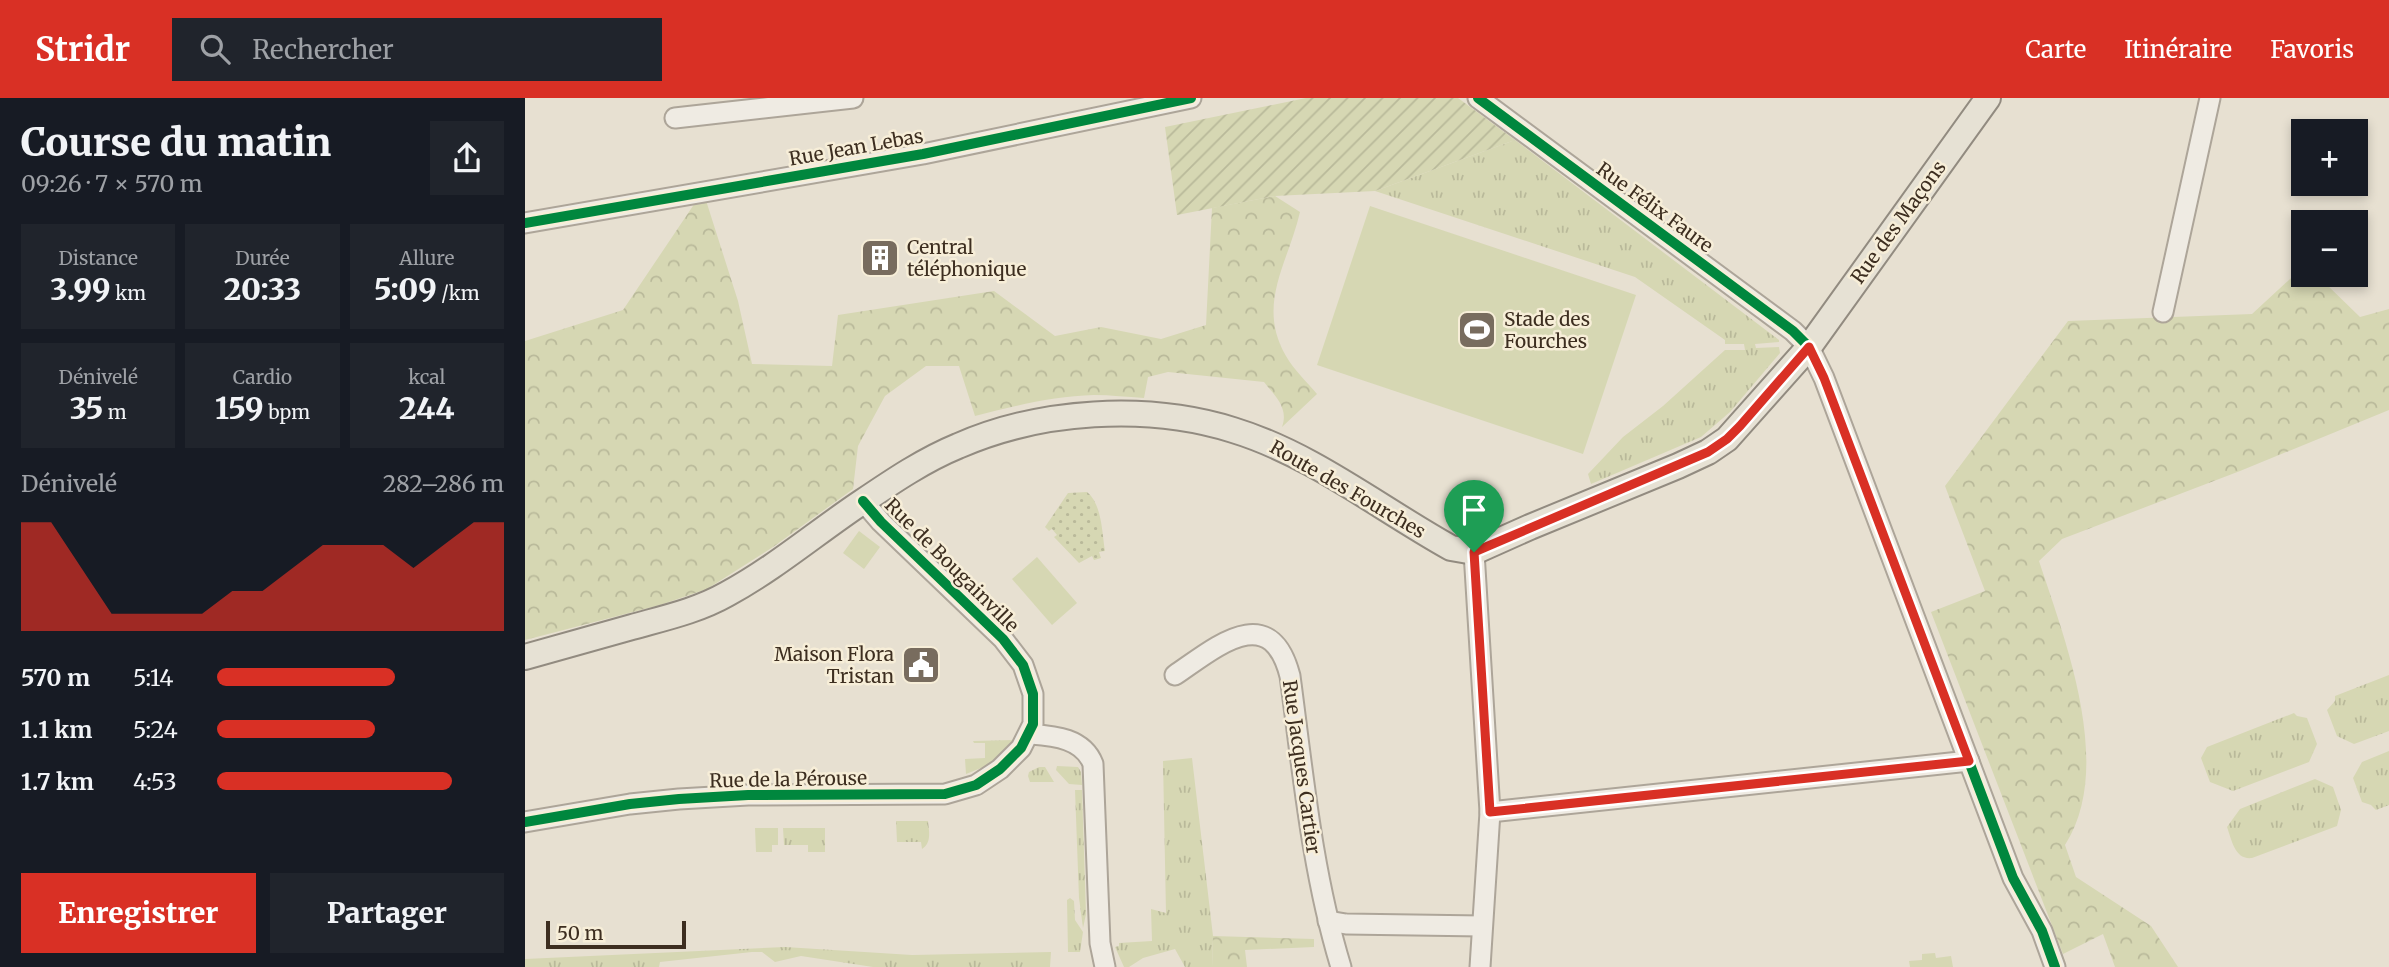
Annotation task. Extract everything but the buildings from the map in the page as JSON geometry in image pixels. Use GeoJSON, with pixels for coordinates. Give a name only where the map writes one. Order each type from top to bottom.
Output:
{"type":"FeatureCollection","features":[{"type":"Feature","properties":{"kind":"main road","name":"Rue des Maçons"},"geometry":{"type":"LineString","coordinates":[[1474,552],[1708,452],[1727,439],[1809,347],[1988,98]]}},
{"type":"Feature","properties":{"kind":"main road","name":"Route des Fourches"},"geometry":{"type":"LineString","coordinates":[[525,657],[701,607],[751,580],[863,501],[940,454],[996,433],[1086,414],[1189,419],[1231,429],[1269,443],[1315,466],[1451,548],[1474,552]]}},
{"type":"Feature","properties":{"kind":"street"},"geometry":{"type":"LineString","coordinates":[[675,118],[853,98]]}},
{"type":"Feature","properties":{"kind":"street","name":"Rue Jean Lebas"},"geometry":{"type":"LineString","coordinates":[[525,223],[923,154],[1191,98]]}},
{"type":"Feature","properties":{"kind":"street","name":"Rue Félix Faure"},"geometry":{"type":"LineString","coordinates":[[1478,98],[1785,324],[1809,347]]}},
{"type":"Feature","properties":{"kind":"street"},"geometry":{"type":"LineString","coordinates":[[2163,312],[2210,98]]}},
{"type":"Feature","properties":{"kind":"street"},"geometry":{"type":"LineString","coordinates":[[1809,347],[1824,378],[2013,878],[2042,931],[2055,967]]}},
{"type":"Feature","properties":{"kind":"street","name":"Rue de Bougainville"},"geometry":{"type":"LineString","coordinates":[[863,501],[1018,657],[1033,694],[1034,716],[1030,734]]}},
{"type":"Feature","properties":{"kind":"street"},"geometry":{"type":"LineString","coordinates":[[1474,552],[1490,812],[1480,967]]}},
{"type":"Feature","properties":{"kind":"street","name":"Rue Jacques Cartier"},"geometry":{"type":"LineString","coordinates":[[1175,675],[1229,639],[1243,634],[1255,634],[1268,639],[1282,654],[1290,676],[1316,861],[1341,967]]}},
{"type":"Feature","properties":{"kind":"street"},"geometry":{"type":"LineString","coordinates":[[1030,734],[1056,737],[1077,744],[1088,752],[1093,764],[1100,943],[1105,967]]}},
{"type":"Feature","properties":{"kind":"street","name":"Rue de la Pérouse"},"geometry":{"type":"LineString","coordinates":[[525,822],[630,804],[679,799],[748,795],[945,794],[968,788],[989,778],[1017,754],[1030,734]]}},
{"type":"Feature","properties":{"kind":"street"},"geometry":{"type":"LineString","coordinates":[[1490,812],[1969,761]]}},
{"type":"Feature","properties":{"kind":"street"},"geometry":{"type":"LineString","coordinates":[[1328,921],[1346,924],[1482,926]]}},
{"type":"Feature","properties":{"kind":"green space"},"geometry":{"type":"Polygon","coordinates":[[[1306,98],[1458,98],[1515,140],[1375,191],[1275,196],[1177,215],[1165,127],[1306,98]]]}},
{"type":"Feature","properties":{"kind":"green space"},"geometry":{"type":"Polygon","coordinates":[[[1515,140],[1779,340],[1755,344],[1756,348],[1779,347],[1780,353],[1730,412],[1701,437],[1591,484],[1588,474],[1623,437],[1663,406],[1725,350],[1745,350],[1744,344],[1725,344],[1725,340],[1635,277],[1375,191],[1515,140]]]}},
{"type":"Feature","properties":{"kind":"green space"},"geometry":{"type":"Polygon","coordinates":[[[703,191],[738,301],[752,364],[832,366],[838,315],[994,291],[1055,336],[1101,327],[1161,339],[1206,325],[1212,208],[1275,196],[1300,212],[1277,284],[1274,319],[1277,337],[1289,361],[1317,394],[1282,427],[1282,408],[1264,382],[1168,372],[1148,377],[1144,398],[1094,395],[1064,397],[975,416],[959,366],[926,366],[885,396],[858,446],[853,489],[773,547],[707,589],[660,605],[525,640],[525,341],[623,310],[703,191]]]}},
{"type":"Feature","properties":{"kind":"green space","name":"Stade des Fourches"},"geometry":{"type":"Polygon","coordinates":[[[1370,206],[1636,295],[1583,454],[1317,365],[1370,206]]]}},
{"type":"Feature","properties":{"kind":"green space"},"geometry":{"type":"Polygon","coordinates":[[[2291,278],[2291,287],[2329,287],[2360,317],[2389,309],[2389,410],[2062,539],[2039,561],[2072,665],[2086,742],[2086,779],[2079,814],[2065,845],[2076,877],[2151,926],[2178,967],[2115,967],[2103,934],[2063,954],[1931,612],[1985,591],[1945,486],[2068,321],[2252,314],[2291,278]]]}},
{"type":"Feature","properties":{"kind":"green space"},"geometry":{"type":"Polygon","coordinates":[[[1087,492],[1096,504],[1105,551],[1099,552],[1101,558],[1094,560],[1092,556],[1079,563],[1054,537],[1057,535],[1052,529],[1049,531],[1045,527],[1068,493],[1087,492]]]}},
{"type":"Feature","properties":{"kind":"green space"},"geometry":{"type":"Polygon","coordinates":[[[859,531],[880,547],[864,569],[843,553],[859,531]]]}},
{"type":"Feature","properties":{"kind":"green space"},"geometry":{"type":"Polygon","coordinates":[[[1037,557],[1077,603],[1052,625],[1012,579],[1037,557]]]}},
{"type":"Feature","properties":{"kind":"green space"},"geometry":{"type":"Polygon","coordinates":[[[2389,675],[2389,731],[2354,744],[2337,736],[2327,710],[2335,701],[2335,696],[2389,675]]]}},
{"type":"Feature","properties":{"kind":"green space"},"geometry":{"type":"Polygon","coordinates":[[[2294,713],[2307,718],[2317,744],[2309,762],[2233,791],[2210,782],[2201,758],[2207,747],[2294,713]]]}},
{"type":"Feature","properties":{"kind":"green space"},"geometry":{"type":"Polygon","coordinates":[[[1013,740],[991,764],[966,774],[965,759],[985,758],[985,743],[973,741],[1013,740]]]}},
{"type":"Feature","properties":{"kind":"green space"},"geometry":{"type":"Polygon","coordinates":[[[2389,751],[2389,805],[2376,810],[2362,802],[2353,778],[2362,762],[2389,751]]]}},
{"type":"Feature","properties":{"kind":"green space"},"geometry":{"type":"Polygon","coordinates":[[[1192,758],[1213,936],[1212,967],[1185,967],[1175,949],[1143,958],[1129,967],[1124,967],[1115,947],[1119,946],[1119,943],[1152,941],[1151,909],[1166,913],[1163,761],[1192,758]]]}},
{"type":"Feature","properties":{"kind":"green space"},"geometry":{"type":"Polygon","coordinates":[[[1057,766],[1078,767],[1082,785],[1069,784],[1056,770],[1057,766]]]}},
{"type":"Feature","properties":{"kind":"green space"},"geometry":{"type":"Polygon","coordinates":[[[1045,767],[1054,782],[1030,782],[1029,772],[1045,767]]]}},
{"type":"Feature","properties":{"kind":"green space"},"geometry":{"type":"Polygon","coordinates":[[[2315,779],[2333,787],[2341,810],[2337,826],[2252,858],[2238,853],[2227,827],[2240,809],[2315,779]]]}},
{"type":"Feature","properties":{"kind":"green space"},"geometry":{"type":"Polygon","coordinates":[[[1075,790],[1082,790],[1086,914],[1083,928],[1079,898],[1075,790]]]}},
{"type":"Feature","properties":{"kind":"green space"},"geometry":{"type":"Polygon","coordinates":[[[896,821],[928,821],[927,844],[922,849],[921,842],[897,842],[896,821]]]}},
{"type":"Feature","properties":{"kind":"green space"},"geometry":{"type":"Polygon","coordinates":[[[755,828],[778,828],[778,845],[772,845],[772,852],[756,852],[755,828]]]}},
{"type":"Feature","properties":{"kind":"green space"},"geometry":{"type":"Polygon","coordinates":[[[783,828],[825,828],[825,852],[808,852],[808,845],[784,845],[783,828]]]}},
{"type":"Feature","properties":{"kind":"green space"},"geometry":{"type":"Polygon","coordinates":[[[1070,898],[1074,901],[1075,920],[1083,932],[1080,952],[1068,952],[1067,900],[1070,898]]]}},
{"type":"Feature","properties":{"kind":"green space"},"geometry":{"type":"Polygon","coordinates":[[[1213,936],[1314,939],[1314,947],[1245,950],[1247,967],[1212,967],[1213,936]]]}},
{"type":"Feature","properties":{"kind":"green space"},"geometry":{"type":"Polygon","coordinates":[[[785,947],[912,955],[1051,952],[1050,967],[873,967],[801,956],[775,962],[762,952],[752,952],[660,962],[659,967],[525,967],[525,959],[785,947]]]}},
{"type":"Feature","properties":{"kind":"green space"},"geometry":{"type":"Polygon","coordinates":[[[1935,953],[1936,958],[1951,956],[1953,967],[1910,967],[1909,961],[1922,960],[1922,954],[1935,953]]]}},
{"type":"Feature","properties":{"kind":"cycle path"},"geometry":{"type":"LineString","coordinates":[[525,223],[923,154],[1191,98]]}},
{"type":"Feature","properties":{"kind":"cycle path"},"geometry":{"type":"LineString","coordinates":[[1478,98],[1793,331],[1809,347],[1824,378],[2013,878],[2042,931],[2055,967]]}},
{"type":"Feature","properties":{"kind":"cycle path"},"geometry":{"type":"LineString","coordinates":[[525,822],[630,804],[679,799],[748,795],[945,794],[976,785],[1000,769],[1021,748],[1033,724],[1033,694],[1023,665],[1003,639],[881,522],[863,501]]}},
{"type":"Feature","properties":{"kind":"place","name":"Central téléphonique"},"geometry":{"type":"Point","coordinates":[880,258]}},
{"type":"Feature","properties":{"kind":"place","name":"Stade des Fourches"},"geometry":{"type":"Point","coordinates":[1477,330]}},
{"type":"Feature","properties":{"kind":"place","name":"Maison Flora Tristan"},"geometry":{"type":"Point","coordinates":[921,665]}},
{"type":"Feature","properties":{"kind":"route"},"geometry":{"type":"LineString","coordinates":[[1809,347],[1824,378],[1969,761],[1490,812],[1474,552],[1708,452],[1740,426],[1809,347]]}}]}
